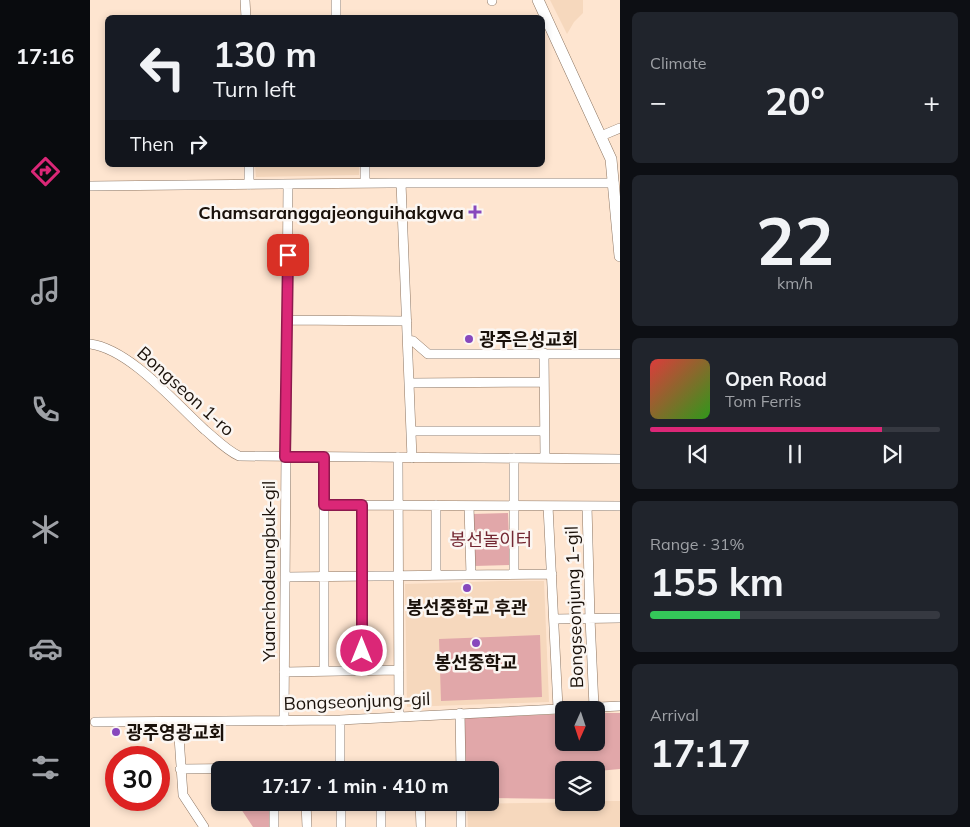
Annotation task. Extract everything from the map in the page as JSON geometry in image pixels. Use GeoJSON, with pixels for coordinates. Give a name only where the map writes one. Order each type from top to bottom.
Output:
{"type":"FeatureCollection","features":[{"type":"Feature","properties":{"kind":"street"},"geometry":{"type":"LineString","coordinates":[[245,0],[246,15]]}},
{"type":"Feature","properties":{"kind":"street"},"geometry":{"type":"LineString","coordinates":[[336,0],[336,15]]}},
{"type":"Feature","properties":{"kind":"street"},"geometry":{"type":"LineString","coordinates":[[538,0],[545,15]]}},
{"type":"Feature","properties":{"kind":"street"},"geometry":{"type":"LineString","coordinates":[[545,15],[611,159],[617,183],[620,256]]}},
{"type":"Feature","properties":{"kind":"street"},"geometry":{"type":"LineString","coordinates":[[601,136],[620,128]]}},
{"type":"Feature","properties":{"kind":"street"},"geometry":{"type":"LineString","coordinates":[[249,167],[249,185]]}},
{"type":"Feature","properties":{"kind":"street"},"geometry":{"type":"LineString","coordinates":[[365,167],[365,184]]}},
{"type":"Feature","properties":{"kind":"street"},"geometry":{"type":"LineString","coordinates":[[402,183],[412,458]]}},
{"type":"Feature","properties":{"kind":"street"},"geometry":{"type":"LineString","coordinates":[[90,186],[617,183]]}},
{"type":"Feature","properties":{"kind":"street","name":"Yuanchodeungbuk-gil"},"geometry":{"type":"LineString","coordinates":[[284,721],[288,184]]}},
{"type":"Feature","properties":{"kind":"street"},"geometry":{"type":"LineString","coordinates":[[287,320],[407,321]]}},
{"type":"Feature","properties":{"kind":"street"},"geometry":{"type":"LineString","coordinates":[[408,340],[413,341],[428,354],[620,354]]}},
{"type":"Feature","properties":{"kind":"street","name":"Bongseon 1-ro"},"geometry":{"type":"LineString","coordinates":[[90,344],[122,356],[163,390],[222,445],[239,456],[620,458]]}},
{"type":"Feature","properties":{"kind":"street"},"geometry":{"type":"LineString","coordinates":[[544,353],[545,458]]}},
{"type":"Feature","properties":{"kind":"street"},"geometry":{"type":"LineString","coordinates":[[410,383],[544,382]]}},
{"type":"Feature","properties":{"kind":"street"},"geometry":{"type":"LineString","coordinates":[[411,431],[544,431]]}},
{"type":"Feature","properties":{"kind":"street"},"geometry":{"type":"LineString","coordinates":[[324,457],[324,576],[329,671]]}},
{"type":"Feature","properties":{"kind":"street"},"geometry":{"type":"LineString","coordinates":[[398,458],[399,716]]}},
{"type":"Feature","properties":{"kind":"street"},"geometry":{"type":"LineString","coordinates":[[514,458],[514,574]]}},
{"type":"Feature","properties":{"kind":"street"},"geometry":{"type":"LineString","coordinates":[[324,505],[620,506]]}},
{"type":"Feature","properties":{"kind":"street"},"geometry":{"type":"LineString","coordinates":[[362,505],[362,670]]}},
{"type":"Feature","properties":{"kind":"street"},"geometry":{"type":"LineString","coordinates":[[436,505],[436,575]]}},
{"type":"Feature","properties":{"kind":"street"},"geometry":{"type":"LineString","coordinates":[[470,506],[471,575]]}},
{"type":"Feature","properties":{"kind":"street"},"geometry":{"type":"LineString","coordinates":[[548,506],[558,701]]}},
{"type":"Feature","properties":{"kind":"street","name":"Bongseonjung 1-gil"},"geometry":{"type":"LineString","coordinates":[[587,506],[594,701]]}},
{"type":"Feature","properties":{"kind":"street"},"geometry":{"type":"LineString","coordinates":[[285,576],[552,574]]}},
{"type":"Feature","properties":{"kind":"street"},"geometry":{"type":"LineString","coordinates":[[554,618],[620,618]]}},
{"type":"Feature","properties":{"kind":"street","name":"Yuanchodeungbuk-gil"},"geometry":{"type":"LineString","coordinates":[[284,672],[399,670]]}},
{"type":"Feature","properties":{"kind":"street","name":"Bongseonjung-gil"},"geometry":{"type":"LineString","coordinates":[[605,707],[620,706]]}},
{"type":"Feature","properties":{"kind":"street","name":"Bongseonjung-gil"},"geometry":{"type":"LineString","coordinates":[[95,722],[340,720],[555,708]]}},
{"type":"Feature","properties":{"kind":"street"},"geometry":{"type":"LineString","coordinates":[[460,713],[460,761]]}},
{"type":"Feature","properties":{"kind":"street"},"geometry":{"type":"LineString","coordinates":[[340,720],[340,761]]}},
{"type":"Feature","properties":{"kind":"street"},"geometry":{"type":"LineString","coordinates":[[178,722],[183,795],[204,827]]}},
{"type":"Feature","properties":{"kind":"street"},"geometry":{"type":"LineString","coordinates":[[180,769],[211,769]]}},
{"type":"Feature","properties":{"kind":"street"},"geometry":{"type":"LineString","coordinates":[[274,811],[274,827]]}},
{"type":"Feature","properties":{"kind":"street"},"geometry":{"type":"LineString","coordinates":[[306,811],[307,827]]}},
{"type":"Feature","properties":{"kind":"street"},"geometry":{"type":"LineString","coordinates":[[341,811],[341,827]]}},
{"type":"Feature","properties":{"kind":"street"},"geometry":{"type":"LineString","coordinates":[[381,811],[381,827]]}},
{"type":"Feature","properties":{"kind":"street"},"geometry":{"type":"LineString","coordinates":[[420,811],[421,827]]}},
{"type":"Feature","properties":{"kind":"street"},"geometry":{"type":"LineString","coordinates":[[461,811],[461,827]]}},
{"type":"Feature","properties":{"kind":"shaded area"},"geometry":{"type":"Polygon","coordinates":[[[550,0],[583,0],[583,13],[574,22],[567,34],[550,0]]]}},
{"type":"Feature","properties":{"kind":"shaded area"},"geometry":{"type":"Polygon","coordinates":[[[255,167],[359,167],[359,175],[256,177],[255,167]]]}},
{"type":"Feature","properties":{"kind":"shaded area","name":"봉선중학교"},"geometry":{"type":"Polygon","coordinates":[[[544,581],[549,702],[407,707],[405,584],[544,581]]]}},
{"type":"Feature","properties":{"kind":"shaded area"},"geometry":{"type":"Polygon","coordinates":[[[605,801],[620,801],[620,827],[468,827],[467,811],[499,811],[499,804],[555,803],[555,811],[605,811],[605,801]]]}},
{"type":"Feature","properties":{"kind":"green space","name":"봉선놀이터"},"geometry":{"type":"Polygon","coordinates":[[[508,513],[510,565],[474,566],[472,514],[508,513]]]}},
{"type":"Feature","properties":{"kind":"green space"},"geometry":{"type":"Polygon","coordinates":[[[540,635],[542,697],[441,701],[439,639],[540,635]]]}},
{"type":"Feature","properties":{"kind":"green space"},"geometry":{"type":"Polygon","coordinates":[[[605,713],[620,713],[620,769],[605,770],[605,761],[555,761],[555,799],[499,798],[499,761],[465,761],[464,718],[555,714],[555,751],[605,751],[605,713]]]}},
{"type":"Feature","properties":{"kind":"green space"},"geometry":{"type":"Polygon","coordinates":[[[242,811],[272,811],[273,827],[253,827],[242,811]]]}},
{"type":"Feature","properties":{"kind":"place","name":"Chamsaranggajeonguihakgwa"},"geometry":{"type":"Point","coordinates":[475,212]}},
{"type":"Feature","properties":{"kind":"place","name":"광주은성교회"},"geometry":{"type":"Point","coordinates":[469,339]}},
{"type":"Feature","properties":{"kind":"place","name":"봉선중학교 후관"},"geometry":{"type":"Point","coordinates":[467,588]}},
{"type":"Feature","properties":{"kind":"place","name":"봉선중학교"},"geometry":{"type":"Point","coordinates":[476,643]}},
{"type":"Feature","properties":{"kind":"place","name":"광주영광교회"},"geometry":{"type":"Point","coordinates":[116,732]}},
{"type":"Feature","properties":{"kind":"route"},"geometry":{"type":"LineString","coordinates":[[288,255],[285,457],[324,457],[324,505],[362,505],[362,651]]}}]}
